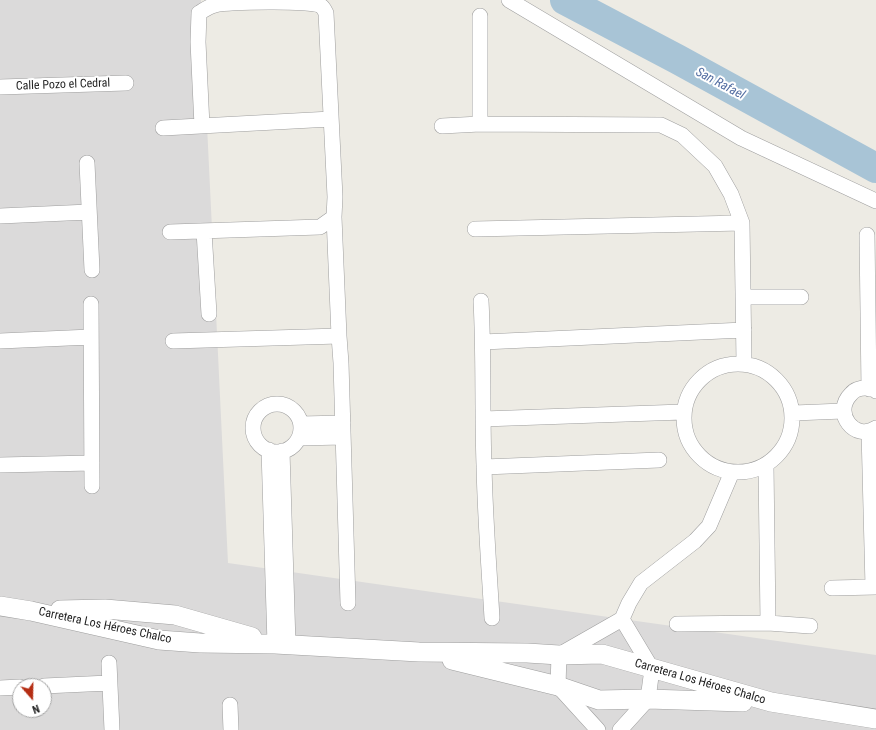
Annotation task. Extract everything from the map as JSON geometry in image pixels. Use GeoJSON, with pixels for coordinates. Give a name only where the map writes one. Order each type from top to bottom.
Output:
{"type":"FeatureCollection","features":[{"type":"Feature","properties":{"kind":"street"},"geometry":{"type":"LineString","coordinates":[[509,0],[741,138],[876,201]]}},
{"type":"Feature","properties":{"kind":"street"},"geometry":{"type":"LineString","coordinates":[[202,126],[198,42],[199,13],[216,5],[261,2],[309,3],[321,6],[326,14],[332,119],[335,197],[334,217],[341,363],[348,603]]}},
{"type":"Feature","properties":{"kind":"street"},"geometry":{"type":"LineString","coordinates":[[480,16],[480,124]]}},
{"type":"Feature","properties":{"kind":"street","name":"Calle Pozo el Cedral"},"geometry":{"type":"LineString","coordinates":[[0,87],[126,83]]}},
{"type":"Feature","properties":{"kind":"street"},"geometry":{"type":"LineString","coordinates":[[163,128],[332,119]]}},
{"type":"Feature","properties":{"kind":"street"},"geometry":{"type":"LineString","coordinates":[[442,126],[480,124],[661,125],[682,135],[715,166],[731,194],[742,223],[744,363]]}},
{"type":"Feature","properties":{"kind":"street"},"geometry":{"type":"LineString","coordinates":[[87,163],[92,270]]}},
{"type":"Feature","properties":{"kind":"street"},"geometry":{"type":"LineString","coordinates":[[0,216],[89,212]]}},
{"type":"Feature","properties":{"kind":"street"},"geometry":{"type":"LineString","coordinates":[[170,232],[320,227],[334,217]]}},
{"type":"Feature","properties":{"kind":"street"},"geometry":{"type":"LineString","coordinates":[[475,229],[742,223]]}},
{"type":"Feature","properties":{"kind":"street"},"geometry":{"type":"LineString","coordinates":[[204,231],[209,314]]}},
{"type":"Feature","properties":{"kind":"street"},"geometry":{"type":"LineString","coordinates":[[832,588],[874,587],[872,430],[861,431],[851,427],[845,419],[843,411],[846,398],[854,391],[864,388],[873,390],[872,294],[867,235]]}},
{"type":"Feature","properties":{"kind":"street"},"geometry":{"type":"LineString","coordinates":[[743,297],[801,297]]}},
{"type":"Feature","properties":{"kind":"street"},"geometry":{"type":"LineString","coordinates":[[481,301],[483,342],[484,467],[492,618]]}},
{"type":"Feature","properties":{"kind":"street"},"geometry":{"type":"LineString","coordinates":[[91,304],[92,486]]}},
{"type":"Feature","properties":{"kind":"street"},"geometry":{"type":"LineString","coordinates":[[483,342],[744,330]]}},
{"type":"Feature","properties":{"kind":"street"},"geometry":{"type":"LineString","coordinates":[[173,340],[339,336]]}},
{"type":"Feature","properties":{"kind":"street"},"geometry":{"type":"LineString","coordinates":[[0,341],[91,337]]}},
{"type":"Feature","properties":{"kind":"street"},"geometry":{"type":"LineString","coordinates":[[744,363],[766,370],[783,385],[794,413],[793,429],[783,450],[766,465],[750,472],[732,472],[712,466],[695,452],[685,433],[684,412],[694,385],[716,367],[744,363]]}},
{"type":"Feature","properties":{"kind":"street"},"geometry":{"type":"LineString","coordinates":[[278,403],[289,406],[297,414],[300,431],[292,447],[275,451],[259,444],[254,434],[253,423],[258,413],[267,406],[278,403]]}},
{"type":"Feature","properties":{"kind":"street"},"geometry":{"type":"LineString","coordinates":[[794,413],[843,411]]}},
{"type":"Feature","properties":{"kind":"street"},"geometry":{"type":"LineString","coordinates":[[483,418],[684,412]]}},
{"type":"Feature","properties":{"kind":"street"},"geometry":{"type":"LineString","coordinates":[[300,431],[343,430]]}},
{"type":"Feature","properties":{"kind":"street"},"geometry":{"type":"LineString","coordinates":[[275,451],[282,644]]}},
{"type":"Feature","properties":{"kind":"street"},"geometry":{"type":"LineString","coordinates":[[484,467],[660,460]]}},
{"type":"Feature","properties":{"kind":"street"},"geometry":{"type":"LineString","coordinates":[[0,465],[92,463]]}},
{"type":"Feature","properties":{"kind":"street"},"geometry":{"type":"LineString","coordinates":[[766,465],[768,623]]}},
{"type":"Feature","properties":{"kind":"street"},"geometry":{"type":"LineString","coordinates":[[598,730],[558,686],[559,655],[622,619],[629,603],[641,583],[695,542],[709,526],[732,472]]}},
{"type":"Feature","properties":{"kind":"street","name":"Carretera Los Héroes Chalco"},"geometry":{"type":"LineString","coordinates":[[0,606],[31,611],[159,640],[200,643],[282,644],[419,652],[527,653],[559,655],[602,654],[771,702]]}},
{"type":"Feature","properties":{"kind":"street","name":"Carretera Los Héroes Chalco"},"geometry":{"type":"LineString","coordinates":[[31,611],[104,609],[175,615],[282,644]]}},
{"type":"Feature","properties":{"kind":"street"},"geometry":{"type":"LineString","coordinates":[[620,730],[648,699],[652,669],[622,619]]}},
{"type":"Feature","properties":{"kind":"street"},"geometry":{"type":"LineString","coordinates":[[677,624],[768,623],[810,626]]}},
{"type":"Feature","properties":{"kind":"street","name":"Carretera Los Héroes Chalco"},"geometry":{"type":"LineString","coordinates":[[419,652],[558,686],[599,700],[648,699],[771,702]]}},
{"type":"Feature","properties":{"kind":"street"},"geometry":{"type":"LineString","coordinates":[[109,663],[112,730]]}},
{"type":"Feature","properties":{"kind":"street"},"geometry":{"type":"LineString","coordinates":[[52,686],[109,683]]}},
{"type":"Feature","properties":{"kind":"street"},"geometry":{"type":"LineString","coordinates":[[0,688],[12,687]]}},
{"type":"Feature","properties":{"kind":"street"},"geometry":{"type":"LineString","coordinates":[[771,702],[876,719]]}},
{"type":"Feature","properties":{"kind":"street"},"geometry":{"type":"LineString","coordinates":[[230,705],[231,730]]}},
{"type":"Feature","properties":{"kind":"shaded area"},"geometry":{"type":"Polygon","coordinates":[[[0,0],[201,0],[228,563],[876,655],[876,730],[0,730],[0,0]]]}},
{"type":"Feature","properties":{"kind":"waterway","name":"San Rafael"},"geometry":{"type":"LineString","coordinates":[[565,0],[677,59],[876,168]]}}]}
